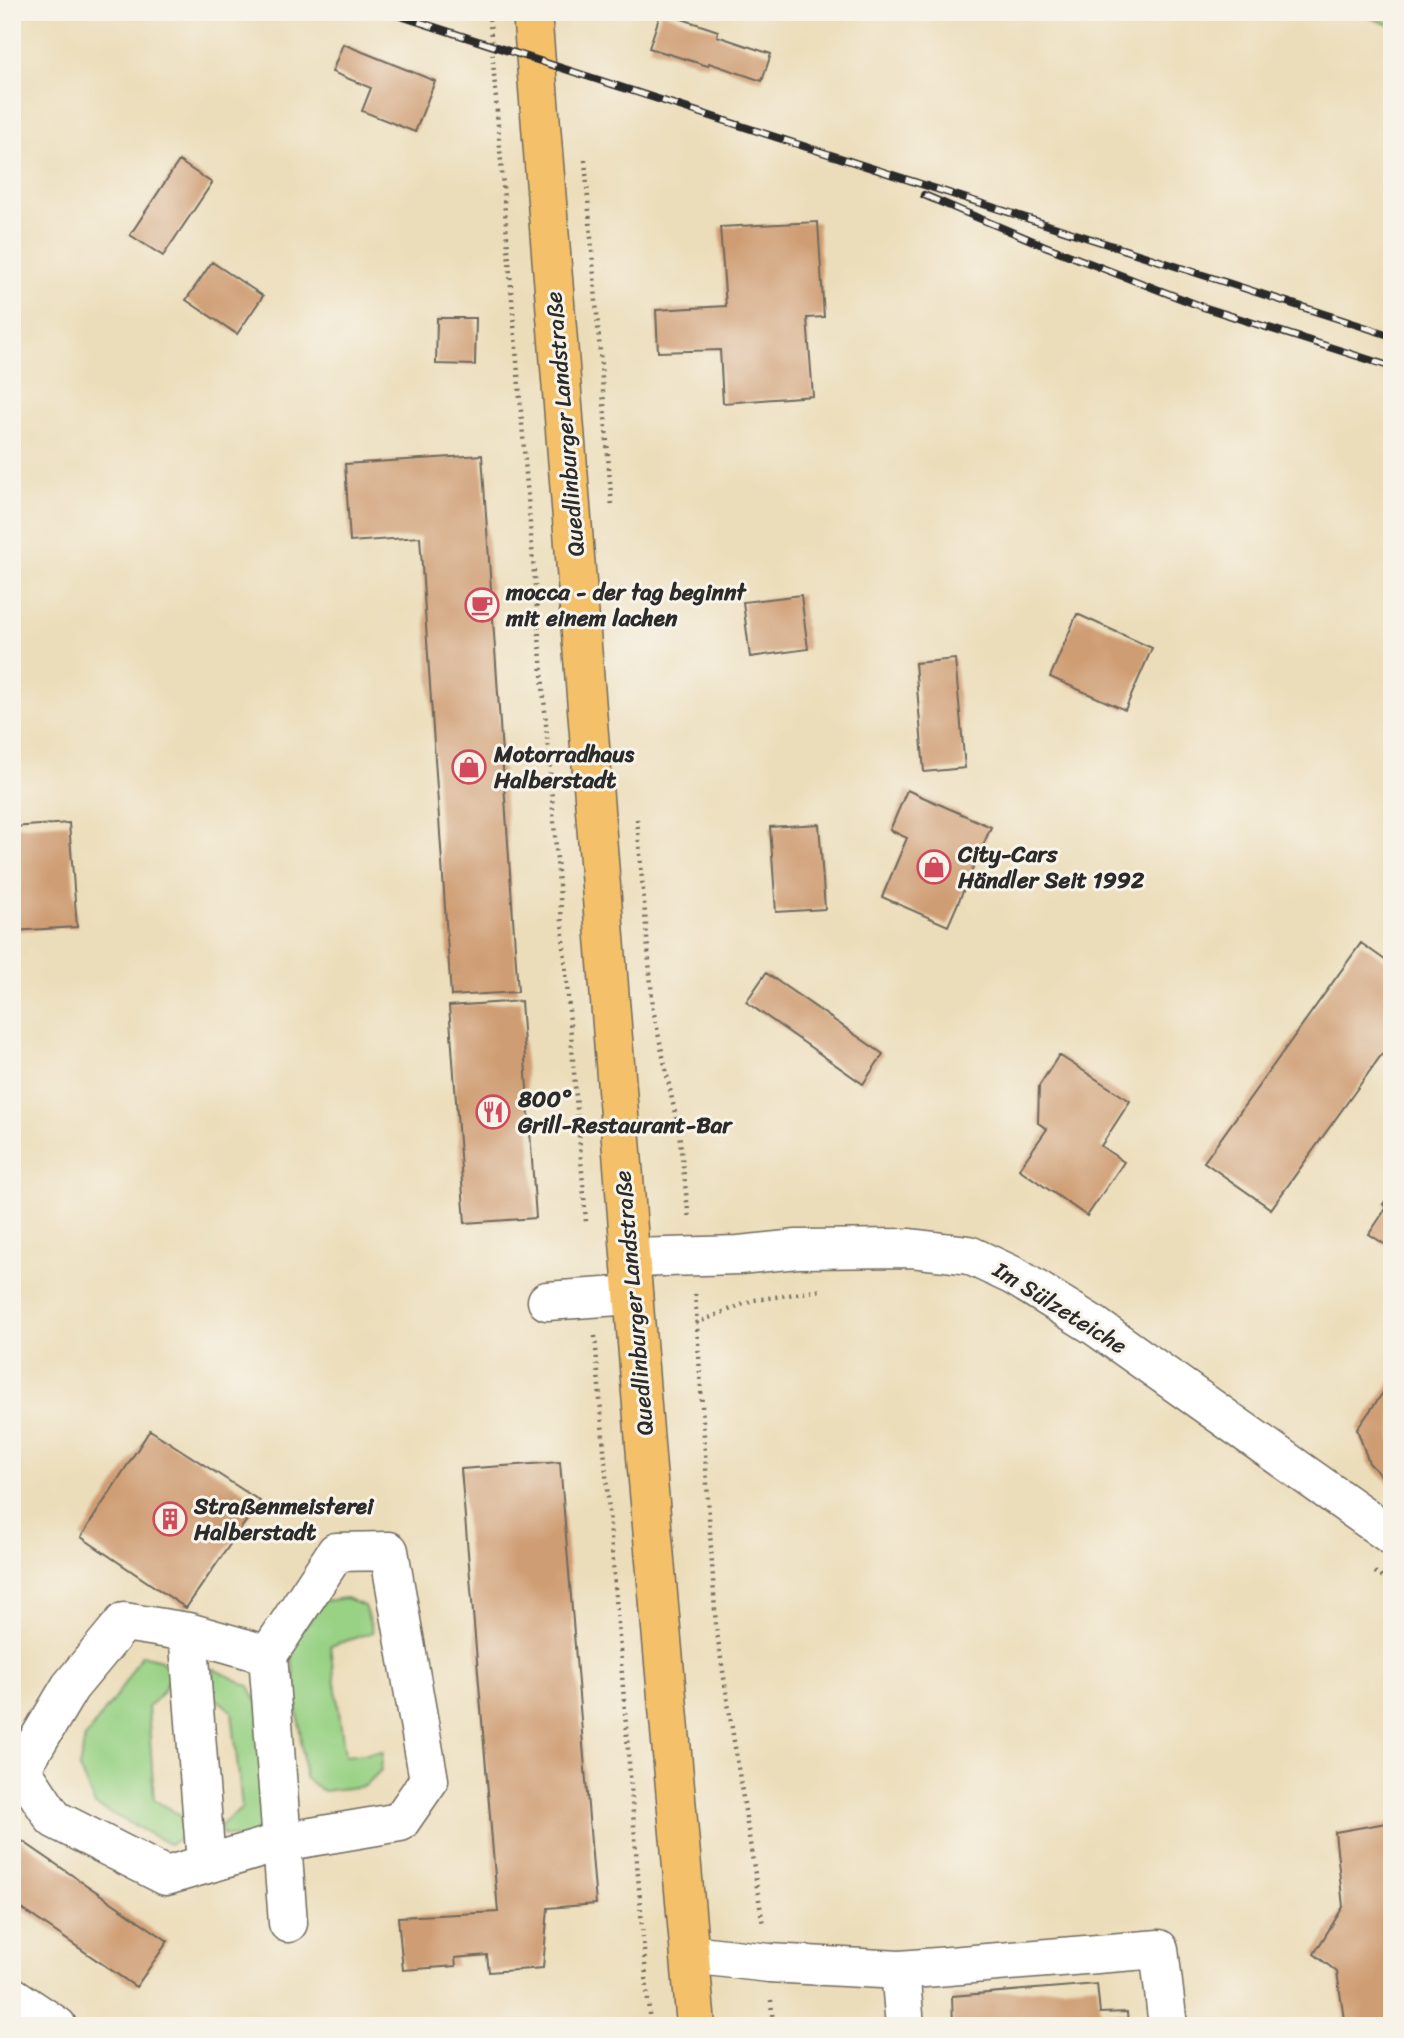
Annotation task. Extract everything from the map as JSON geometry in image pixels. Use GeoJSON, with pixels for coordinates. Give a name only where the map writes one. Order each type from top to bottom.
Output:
{"type":"FeatureCollection","features":[{"type":"Feature","properties":{"kind":"main road","name":"Quedlinburger Landstraße"},"geometry":{"type":"LineString","coordinates":[[532,12],[632,1277],[696,2026]]}},
{"type":"Feature","properties":{"kind":"street","name":"Im Sülzeteiche"},"geometry":{"type":"LineString","coordinates":[[547,1301],[593,1298],[632,1277],[692,1255],[739,1255],[797,1249],[910,1248],[940,1251],[979,1260],[1033,1287],[1094,1326],[1392,1536]]}},
{"type":"Feature","properties":{"kind":"street"},"geometry":{"type":"LineString","coordinates":[[268,1655],[188,1632],[124,1622],[70,1687],[21,1769],[54,1819],[166,1875],[282,1842],[400,1822],[429,1780],[389,1551],[336,1552],[268,1655],[282,1842],[288,1923]]}},
{"type":"Feature","properties":{"kind":"street"},"geometry":{"type":"LineString","coordinates":[[188,1632],[206,1863]]}},
{"type":"Feature","properties":{"kind":"street"},"geometry":{"type":"LineString","coordinates":[[690,1954],[769,1963],[900,1970],[1159,1949],[1168,2026]]}},
{"type":"Feature","properties":{"kind":"street"},"geometry":{"type":"LineString","coordinates":[[900,1970],[905,2026]]}},
{"type":"Feature","properties":{"kind":"street"},"geometry":{"type":"LineString","coordinates":[[12,1996],[57,2026]]}},
{"type":"Feature","properties":{"kind":"path"},"geometry":{"type":"LineString","coordinates":[[489,12],[587,1228]]}},
{"type":"Feature","properties":{"kind":"path"},"geometry":{"type":"LineString","coordinates":[[584,154],[613,513]]}},
{"type":"Feature","properties":{"kind":"path"},"geometry":{"type":"LineString","coordinates":[[637,818],[653,1009],[679,1132],[692,1255],[716,1627],[769,1963],[773,2026]]}},
{"type":"Feature","properties":{"kind":"path"},"geometry":{"type":"LineString","coordinates":[[696,1323],[754,1300],[836,1289]]}},
{"type":"Feature","properties":{"kind":"path"},"geometry":{"type":"LineString","coordinates":[[593,1298],[650,2026]]}},
{"type":"Feature","properties":{"kind":"path"},"geometry":{"type":"LineString","coordinates":[[1369,1568],[1392,1584]]}},
{"type":"Feature","properties":{"kind":"green space"},"geometry":{"type":"Polygon","coordinates":[[[1369,12],[1392,12],[1392,26],[1366,16],[1369,12]]]}},
{"type":"Feature","properties":{"kind":"green space"},"geometry":{"type":"Polygon","coordinates":[[[346,1598],[364,1606],[373,1632],[330,1646],[345,1756],[383,1752],[381,1770],[365,1786],[323,1791],[305,1778],[291,1646],[324,1601],[346,1598]]]}},
{"type":"Feature","properties":{"kind":"green space"},"geometry":{"type":"Polygon","coordinates":[[[142,1655],[161,1660],[171,1674],[164,1690],[148,1707],[154,1800],[180,1815],[182,1838],[169,1844],[95,1805],[79,1768],[85,1738],[142,1655]]]}},
{"type":"Feature","properties":{"kind":"green space"},"geometry":{"type":"Polygon","coordinates":[[[214,1669],[249,1686],[262,1711],[263,1824],[248,1839],[223,1835],[220,1826],[242,1808],[232,1711],[209,1693],[214,1669]]]}},
{"type":"Feature","properties":{"kind":"building"},"geometry":{"type":"Polygon","coordinates":[[[661,12],[718,31],[717,36],[771,54],[762,81],[709,63],[708,66],[649,48],[661,12]]]}},
{"type":"Feature","properties":{"kind":"building"},"geometry":{"type":"Polygon","coordinates":[[[343,44],[435,81],[415,132],[362,111],[371,88],[332,72],[343,44]]]}},
{"type":"Feature","properties":{"kind":"building"},"geometry":{"type":"Polygon","coordinates":[[[179,161],[212,183],[163,256],[130,235],[179,161]]]}},
{"type":"Feature","properties":{"kind":"building"},"geometry":{"type":"Polygon","coordinates":[[[818,222],[824,317],[807,318],[813,396],[723,403],[720,350],[658,352],[656,310],[726,306],[720,227],[818,222]]]}},
{"type":"Feature","properties":{"kind":"building"},"geometry":{"type":"Polygon","coordinates":[[[212,262],[263,296],[237,334],[186,300],[212,262]]]}},
{"type":"Feature","properties":{"kind":"building"},"geometry":{"type":"Polygon","coordinates":[[[437,318],[476,318],[475,365],[436,364],[437,318]]]}},
{"type":"Feature","properties":{"kind":"building","name":"Motorradhaus Halberstadt"},"geometry":{"type":"Polygon","coordinates":[[[482,455],[518,992],[451,996],[420,537],[350,542],[345,464],[482,455]]]}},
{"type":"Feature","properties":{"kind":"building"},"geometry":{"type":"Polygon","coordinates":[[[801,595],[808,649],[750,657],[743,602],[801,595]]]}},
{"type":"Feature","properties":{"kind":"building"},"geometry":{"type":"Polygon","coordinates":[[[1077,614],[1152,648],[1125,710],[1050,677],[1077,614]]]}},
{"type":"Feature","properties":{"kind":"building"},"geometry":{"type":"Polygon","coordinates":[[[955,659],[965,768],[924,772],[915,663],[955,659]]]}},
{"type":"Feature","properties":{"kind":"building","name":"City-Cars Händler Seit 1992"},"geometry":{"type":"Polygon","coordinates":[[[907,790],[991,827],[948,926],[882,897],[907,838],[890,830],[907,790]]]}},
{"type":"Feature","properties":{"kind":"building"},"geometry":{"type":"Polygon","coordinates":[[[69,823],[77,927],[12,931],[12,827],[69,823]]]}},
{"type":"Feature","properties":{"kind":"building"},"geometry":{"type":"Polygon","coordinates":[[[819,824],[825,909],[776,912],[770,827],[819,824]]]}},
{"type":"Feature","properties":{"kind":"building"},"geometry":{"type":"Polygon","coordinates":[[[1361,943],[1392,965],[1392,1040],[1271,1209],[1204,1162],[1361,943]]]}},
{"type":"Feature","properties":{"kind":"building"},"geometry":{"type":"Polygon","coordinates":[[[766,973],[883,1054],[863,1084],[746,1002],[766,973]]]}},
{"type":"Feature","properties":{"kind":"building","name":"800° Grill-Restaurant-Bar"},"geometry":{"type":"Polygon","coordinates":[[[521,1001],[536,1218],[465,1223],[449,1006],[521,1001]]]}},
{"type":"Feature","properties":{"kind":"building"},"geometry":{"type":"Polygon","coordinates":[[[1059,1055],[1130,1101],[1101,1146],[1124,1162],[1087,1216],[1019,1169],[1047,1129],[1038,1123],[1039,1086],[1059,1055]]]}},
{"type":"Feature","properties":{"kind":"building"},"geometry":{"type":"Polygon","coordinates":[[[1392,1192],[1392,1249],[1369,1234],[1387,1207],[1383,1204],[1392,1192]]]}},
{"type":"Feature","properties":{"kind":"building"},"geometry":{"type":"Polygon","coordinates":[[[1392,1380],[1392,1487],[1369,1463],[1357,1429],[1392,1380]]]}},
{"type":"Feature","properties":{"kind":"building","name":"Straßenmeisterei Halberstadt"},"geometry":{"type":"Polygon","coordinates":[[[150,1430],[260,1501],[186,1608],[81,1537],[150,1430]]]}},
{"type":"Feature","properties":{"kind":"building"},"geometry":{"type":"Polygon","coordinates":[[[560,1462],[596,1904],[548,1908],[543,1968],[489,1972],[487,1955],[455,1958],[456,1966],[403,1970],[398,1917],[498,1912],[461,1469],[560,1462]]]}},
{"type":"Feature","properties":{"kind":"building"},"geometry":{"type":"Polygon","coordinates":[[[1392,1822],[1392,2026],[1345,2026],[1337,1972],[1314,1954],[1343,1907],[1335,1832],[1392,1822]]]}},
{"type":"Feature","properties":{"kind":"building"},"geometry":{"type":"Polygon","coordinates":[[[12,1834],[168,1941],[136,1987],[12,1902],[12,1834]]]}},
{"type":"Feature","properties":{"kind":"building"},"geometry":{"type":"Polygon","coordinates":[[[1097,1984],[1100,2013],[1127,2012],[1128,2026],[953,2026],[952,1996],[1097,1984]]]}},
{"type":"Feature","properties":{"kind":"railway"},"geometry":{"type":"LineString","coordinates":[[388,12],[1392,336]]}},
{"type":"Feature","properties":{"kind":"railway"},"geometry":{"type":"LineString","coordinates":[[924,195],[1045,246],[1203,307],[1392,367]]}},
{"type":"Feature","properties":{"kind":"place","name":"mocca - der tag beginnt mit einem lachen"},"geometry":{"type":"Point","coordinates":[482,605]}},
{"type":"Feature","properties":{"kind":"place","name":"Motorradhaus Halberstadt"},"geometry":{"type":"Point","coordinates":[469,767]}},
{"type":"Feature","properties":{"kind":"place","name":"City-Cars Händler Seit 1992"},"geometry":{"type":"Point","coordinates":[934,867]}},
{"type":"Feature","properties":{"kind":"place","name":"800° Grill-Restaurant-Bar"},"geometry":{"type":"Point","coordinates":[493,1112]}},
{"type":"Feature","properties":{"kind":"place","name":"Straßenmeisterei Halberstadt"},"geometry":{"type":"Point","coordinates":[170,1519]}}]}
